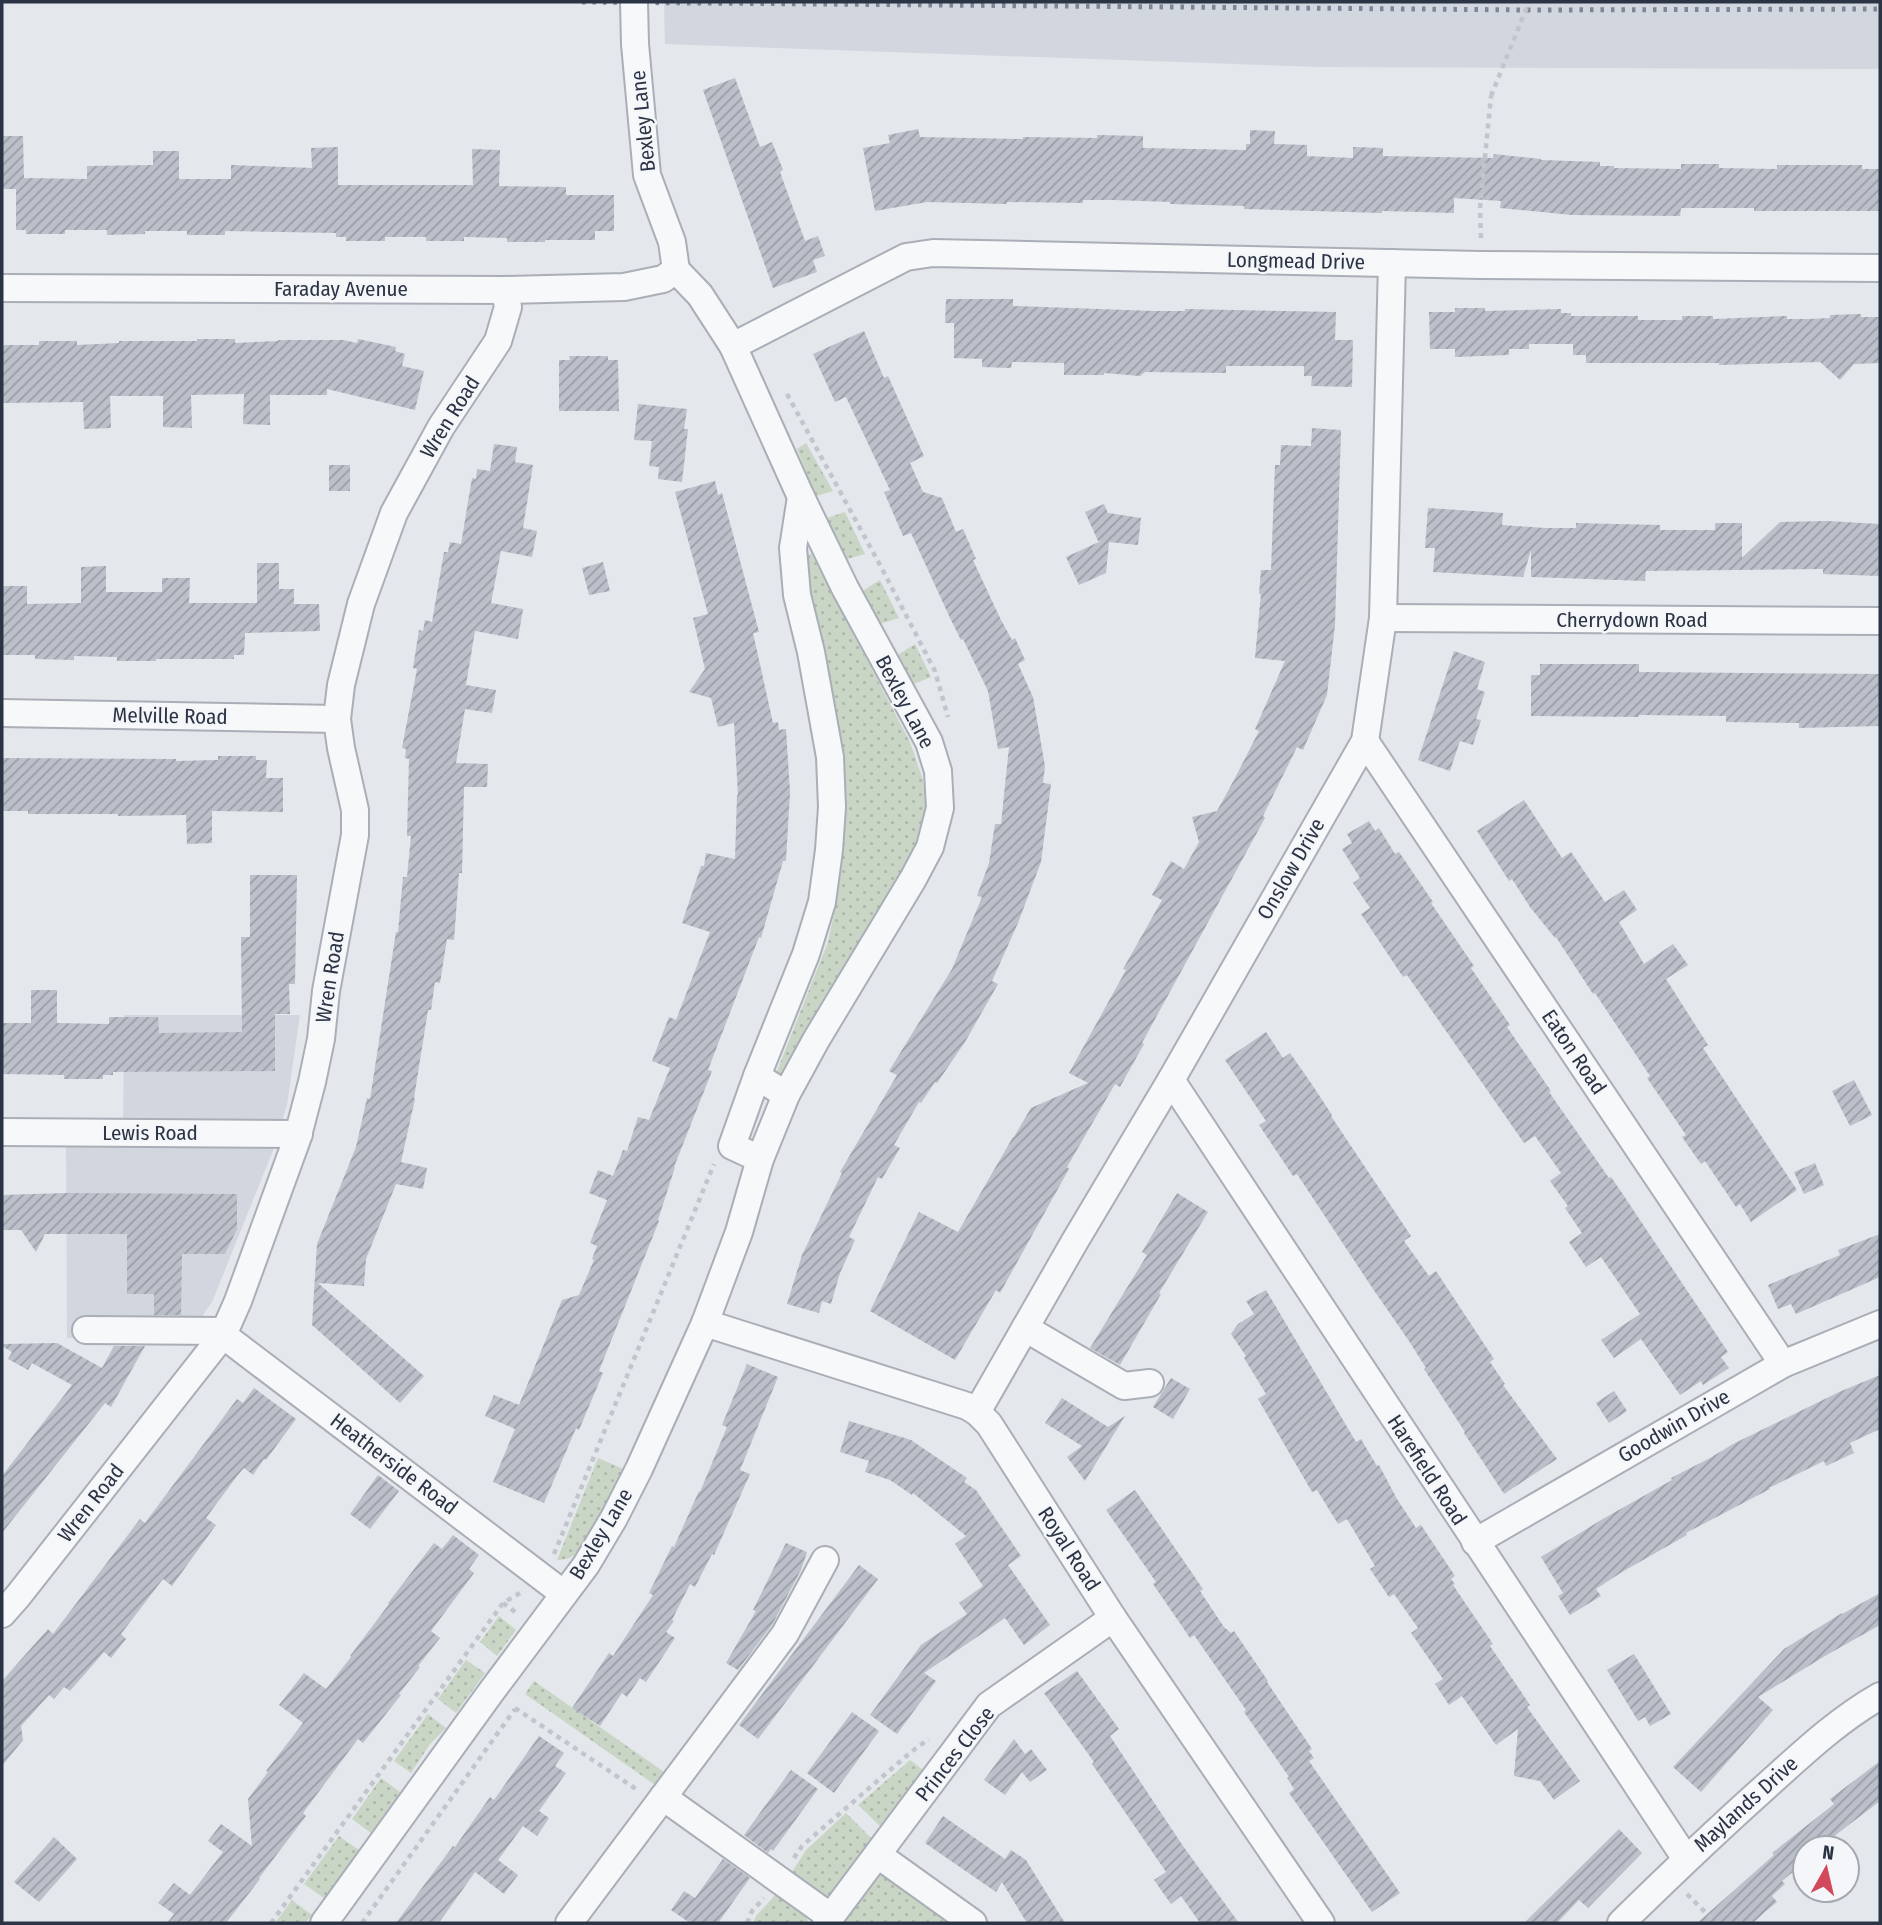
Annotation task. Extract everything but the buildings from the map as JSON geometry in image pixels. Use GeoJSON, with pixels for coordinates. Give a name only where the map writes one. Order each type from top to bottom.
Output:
{"type":"FeatureCollection","features":[{"type":"Feature","properties":{"kind":"street","name":"Bexley Lane"},"geometry":{"type":"LineString","coordinates":[[324,1923],[491,1692],[554,1586],[591,1558],[614,1518],[705,1323],[739,1232],[760,1159],[786,1095],[919,868],[930,847],[940,808],[939,771],[929,741],[862,622],[801,497],[733,346],[700,295],[676,270],[672,242],[647,175],[635,44],[634,2]]}},
{"type":"Feature","properties":{"kind":"street","name":"Longmead Drive"},"geometry":{"type":"LineString","coordinates":[[733,346],[906,257],[933,253],[1481,265],[1880,268]]}},
{"type":"Feature","properties":{"kind":"street","name":"Onslow Drive"},"geometry":{"type":"LineString","coordinates":[[977,1412],[1365,741],[1383,618],[1392,263]]}},
{"type":"Feature","properties":{"kind":"street","name":"Faraday Avenue"},"geometry":{"type":"LineString","coordinates":[[2,288],[505,290],[624,287],[663,279],[676,270]]}},
{"type":"Feature","properties":{"kind":"street","name":"Wren Road"},"geometry":{"type":"LineString","coordinates":[[2,1614],[224,1333],[238,1301],[299,1134],[321,1039],[326,991],[355,835],[355,810],[337,719],[348,651],[365,593],[394,513],[441,426],[498,341],[508,307],[505,290]]}},
{"type":"Feature","properties":{"kind":"street"},"geometry":{"type":"LineString","coordinates":[[760,1159],[732,1146],[806,954],[822,902],[832,807],[830,757],[811,652],[797,595],[793,548],[801,497]]}},
{"type":"Feature","properties":{"kind":"street","name":"Cherrydown Road"},"geometry":{"type":"LineString","coordinates":[[1383,618],[1880,621]]}},
{"type":"Feature","properties":{"kind":"street","name":"Melville Road"},"geometry":{"type":"LineString","coordinates":[[2,713],[337,719]]}},
{"type":"Feature","properties":{"kind":"street","name":"Eaton Road"},"geometry":{"type":"LineString","coordinates":[[1365,741],[1783,1364]]}},
{"type":"Feature","properties":{"kind":"street"},"geometry":{"type":"LineString","coordinates":[[757,1076],[786,1095]]}},
{"type":"Feature","properties":{"kind":"street","name":"Harefield Road"},"geometry":{"type":"LineString","coordinates":[[1171,1080],[1475,1542],[1677,1867]]}},
{"type":"Feature","properties":{"kind":"street","name":"Lewis Road"},"geometry":{"type":"LineString","coordinates":[[2,1132],[299,1134]]}},
{"type":"Feature","properties":{"kind":"street","name":"Royal Road"},"geometry":{"type":"LineString","coordinates":[[705,1323],[967,1406],[977,1412],[989,1424],[1113,1618],[1321,1923]]}},
{"type":"Feature","properties":{"kind":"street","name":"Goodwin Drive"},"geometry":{"type":"LineString","coordinates":[[1475,1542],[1783,1364],[1880,1324]]}},
{"type":"Feature","properties":{"kind":"street"},"geometry":{"type":"LineString","coordinates":[[1025,1328],[1124,1386],[1150,1383]]}},
{"type":"Feature","properties":{"kind":"street"},"geometry":{"type":"LineString","coordinates":[[86,1330],[224,1333]]}},
{"type":"Feature","properties":{"kind":"street","name":"Heatherside Road"},"geometry":{"type":"LineString","coordinates":[[224,1333],[554,1586]]}},
{"type":"Feature","properties":{"kind":"street"},"geometry":{"type":"LineString","coordinates":[[569,1923],[785,1634],[825,1560]]}},
{"type":"Feature","properties":{"kind":"street","name":"Princes Close"},"geometry":{"type":"LineString","coordinates":[[829,1920],[989,1705],[1113,1618]]}},
{"type":"Feature","properties":{"kind":"street","name":"Maylands Drive"},"geometry":{"type":"LineString","coordinates":[[1620,1923],[1677,1867],[1814,1743],[1858,1708],[1880,1696]]}},
{"type":"Feature","properties":{"kind":"street"},"geometry":{"type":"LineString","coordinates":[[663,1797],[780,1881],[829,1920]]}},
{"type":"Feature","properties":{"kind":"street"},"geometry":{"type":"LineString","coordinates":[[878,1855],[973,1923]]}},
{"type":"Feature","properties":{"kind":"path"},"geometry":{"type":"LineString","coordinates":[[1481,265],[1480,208],[1491,96],[1529,2]]}},
{"type":"Feature","properties":{"kind":"path"},"geometry":{"type":"LineString","coordinates":[[785,391],[935,671],[948,719]]}},
{"type":"Feature","properties":{"kind":"path"},"geometry":{"type":"LineString","coordinates":[[271,1923],[503,1603],[554,1586],[721,1147],[732,1146]]}},
{"type":"Feature","properties":{"kind":"path"},"geometry":{"type":"LineString","coordinates":[[362,1923],[515,1709],[648,1796],[663,1797]]}},
{"type":"Feature","properties":{"kind":"path"},"geometry":{"type":"LineString","coordinates":[[747,1923],[752,1911],[780,1881],[802,1846],[911,1752],[931,1738]]}},
{"type":"Feature","properties":{"kind":"path"},"geometry":{"type":"LineString","coordinates":[[1677,1867],[1716,1923]]}},
{"type":"Feature","properties":{"kind":"shaded area"},"geometry":{"type":"Polygon","coordinates":[[[664,2],[1880,2],[1880,69],[1320,67],[665,44],[664,2]]]}},
{"type":"Feature","properties":{"kind":"shaded area"},"geometry":{"type":"Polygon","coordinates":[[[124,1015],[300,1015],[287,1105],[272,1153],[212,1302],[187,1338],[67,1338],[66,1138],[123,1137],[124,1015]]]}},
{"type":"Feature","properties":{"kind":"green space"},"geometry":{"type":"Polygon","coordinates":[[[806,443],[833,491],[816,496],[797,449],[806,443]]]}},
{"type":"Feature","properties":{"kind":"green space"},"geometry":{"type":"Polygon","coordinates":[[[845,512],[865,554],[844,560],[827,518],[845,512]]]}},
{"type":"Feature","properties":{"kind":"green space"},"geometry":{"type":"Polygon","coordinates":[[[811,553],[910,742],[923,780],[927,808],[921,840],[785,1082],[775,1076],[828,942],[844,847],[844,795],[803,561],[811,553]]]}},
{"type":"Feature","properties":{"kind":"green space"},"geometry":{"type":"Polygon","coordinates":[[[880,580],[899,618],[877,625],[859,593],[880,580]]]}},
{"type":"Feature","properties":{"kind":"green space"},"geometry":{"type":"Polygon","coordinates":[[[915,644],[931,677],[911,685],[896,656],[915,644]]]}},
{"type":"Feature","properties":{"kind":"green space"},"geometry":{"type":"Polygon","coordinates":[[[598,1458],[626,1470],[587,1540],[573,1556],[557,1560],[598,1458]]]}},
{"type":"Feature","properties":{"kind":"green space"},"geometry":{"type":"Polygon","coordinates":[[[499,1616],[516,1630],[497,1656],[480,1642],[499,1616]]]}},
{"type":"Feature","properties":{"kind":"green space"},"geometry":{"type":"Polygon","coordinates":[[[466,1660],[485,1673],[456,1713],[438,1699],[466,1660]]]}},
{"type":"Feature","properties":{"kind":"green space"},"geometry":{"type":"Polygon","coordinates":[[[534,1681],[667,1774],[658,1787],[525,1694],[534,1681]]]}},
{"type":"Feature","properties":{"kind":"green space"},"geometry":{"type":"Polygon","coordinates":[[[428,1714],[446,1728],[430,1744],[411,1773],[394,1761],[428,1714]]]}},
{"type":"Feature","properties":{"kind":"green space"},"geometry":{"type":"Polygon","coordinates":[[[910,1760],[927,1773],[882,1828],[858,1805],[910,1760]]]}},
{"type":"Feature","properties":{"kind":"green space"},"geometry":{"type":"Polygon","coordinates":[[[381,1778],[400,1792],[371,1833],[352,1819],[381,1778]]]}},
{"type":"Feature","properties":{"kind":"green space"},"geometry":{"type":"Polygon","coordinates":[[[846,1813],[873,1840],[833,1895],[822,1896],[810,1891],[790,1875],[806,1850],[846,1813]]]}},
{"type":"Feature","properties":{"kind":"green space"},"geometry":{"type":"Polygon","coordinates":[[[339,1836],[359,1850],[324,1898],[304,1884],[339,1836]]]}},
{"type":"Feature","properties":{"kind":"green space"},"geometry":{"type":"Polygon","coordinates":[[[883,1871],[956,1923],[837,1923],[875,1872],[883,1871]]]}},
{"type":"Feature","properties":{"kind":"green space"},"geometry":{"type":"Polygon","coordinates":[[[778,1892],[805,1914],[809,1923],[753,1923],[778,1892]]]}},
{"type":"Feature","properties":{"kind":"green space"},"geometry":{"type":"Polygon","coordinates":[[[292,1900],[312,1915],[305,1923],[275,1923],[292,1900]]]}},
{"type":"Feature","properties":{"kind":"railway"},"geometry":{"type":"LineString","coordinates":[[582,2],[1531,10],[1880,9]]}}]}
